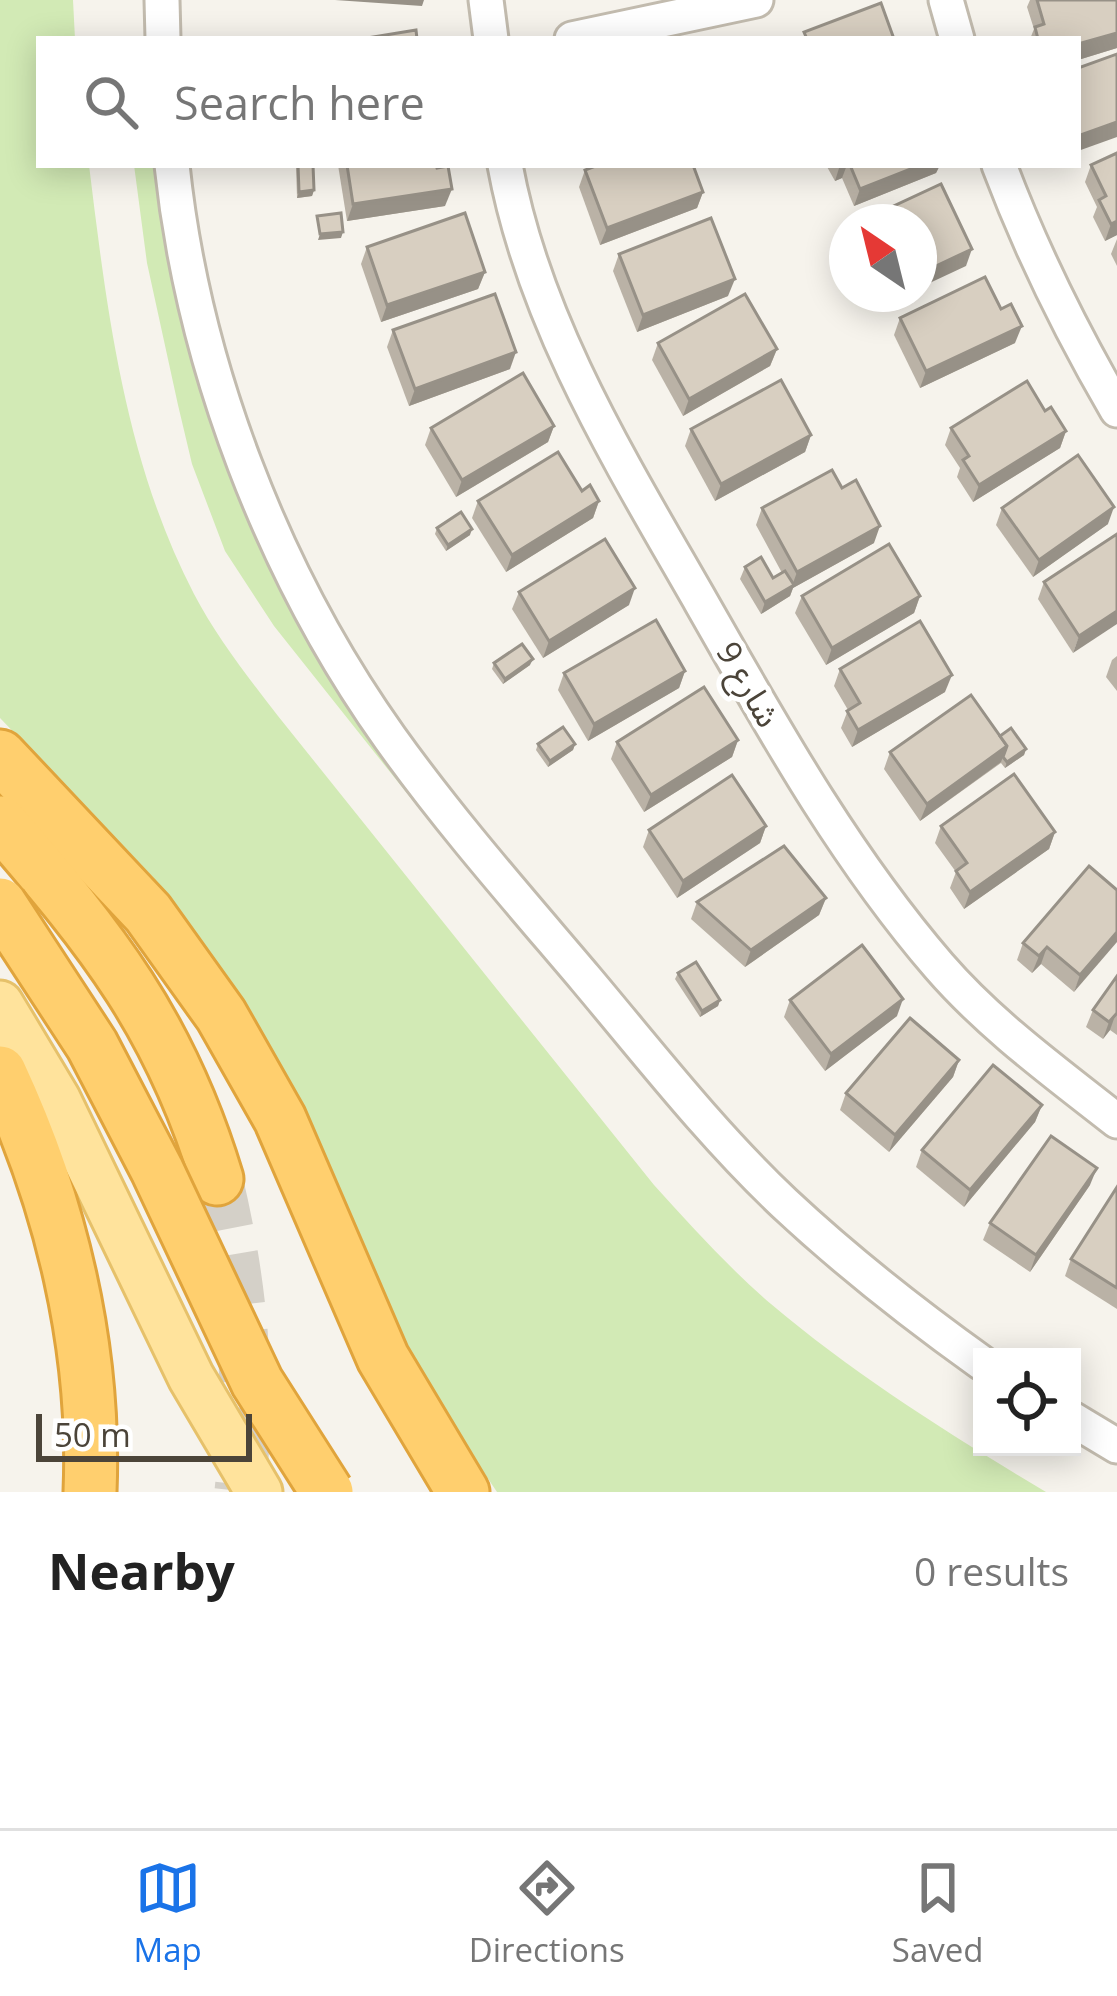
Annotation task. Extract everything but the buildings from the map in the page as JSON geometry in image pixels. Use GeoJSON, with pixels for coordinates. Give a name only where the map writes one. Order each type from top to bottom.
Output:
{"type":"FeatureCollection","features":[{"type":"Feature","properties":{"kind":"highway"},"geometry":{"type":"LineString","coordinates":[[0,757],[148,913],[221,1015],[280,1119],[383,1358],[463,1492]]}},
{"type":"Feature","properties":{"kind":"highway"},"geometry":{"type":"LineString","coordinates":[[0,822],[88,924],[139,998],[184,1084],[217,1179]]}},
{"type":"Feature","properties":{"kind":"highway"},"geometry":{"type":"LineString","coordinates":[[0,904],[92,1046],[157,1170],[256,1382],[327,1492]]}},
{"type":"Feature","properties":{"kind":"highway"},"geometry":{"type":"LineString","coordinates":[[0,1072],[50,1199],[68,1267],[84,1358],[90,1492]]}},
{"type":"Feature","properties":{"kind":"main road"},"geometry":{"type":"LineString","coordinates":[[0,1004],[57,1099],[211,1413],[259,1492]]}},
{"type":"Feature","properties":{"kind":"street"},"geometry":{"type":"LineString","coordinates":[[162,0],[163,36]]}},
{"type":"Feature","properties":{"kind":"street"},"geometry":{"type":"LineString","coordinates":[[486,0],[491,36]]}},
{"type":"Feature","properties":{"kind":"street"},"geometry":{"type":"LineString","coordinates":[[586,36],[756,0]]}},
{"type":"Feature","properties":{"kind":"street"},"geometry":{"type":"LineString","coordinates":[[946,0],[956,36]]}},
{"type":"Feature","properties":{"kind":"street"},"geometry":{"type":"LineString","coordinates":[[173,168],[198,310],[231,422],[274,531],[326,635],[388,734],[458,827],[748,1167],[871,1280],[973,1356]]}},
{"type":"Feature","properties":{"kind":"street","name":"شارع 9"},"geometry":{"type":"LineString","coordinates":[[507,168],[533,272],[610,440],[782,743],[840,835],[954,983],[1117,1121]]}},
{"type":"Feature","properties":{"kind":"street"},"geometry":{"type":"LineString","coordinates":[[1000,168],[1078,344],[1117,410]]}},
{"type":"Feature","properties":{"kind":"street"},"geometry":{"type":"LineString","coordinates":[[1081,1424],[1117,1446]]}},
{"type":"Feature","properties":{"kind":"green space"},"geometry":{"type":"Polygon","coordinates":[[[0,0],[73,0],[75,36],[36,36],[36,168],[89,168],[112,330],[135,439],[170,543],[194,594],[233,657],[654,1185],[740,1276],[836,1356],[973,1447],[973,1456],[988,1456],[1046,1492],[497,1492],[433,1397],[249,1024],[153,877],[0,718],[0,0]]]}},
{"type":"Feature","properties":{"kind":"green space"},"geometry":{"type":"Polygon","coordinates":[[[134,168],[154,168],[160,215],[199,376],[433,826],[274,626],[225,551],[192,464],[147,263],[134,168]]]}},
{"type":"Feature","properties":{"kind":"tunnel"},"geometry":{"type":"LineString","coordinates":[[217,1179],[233,1257],[245,1373],[240,1491]]}}]}
